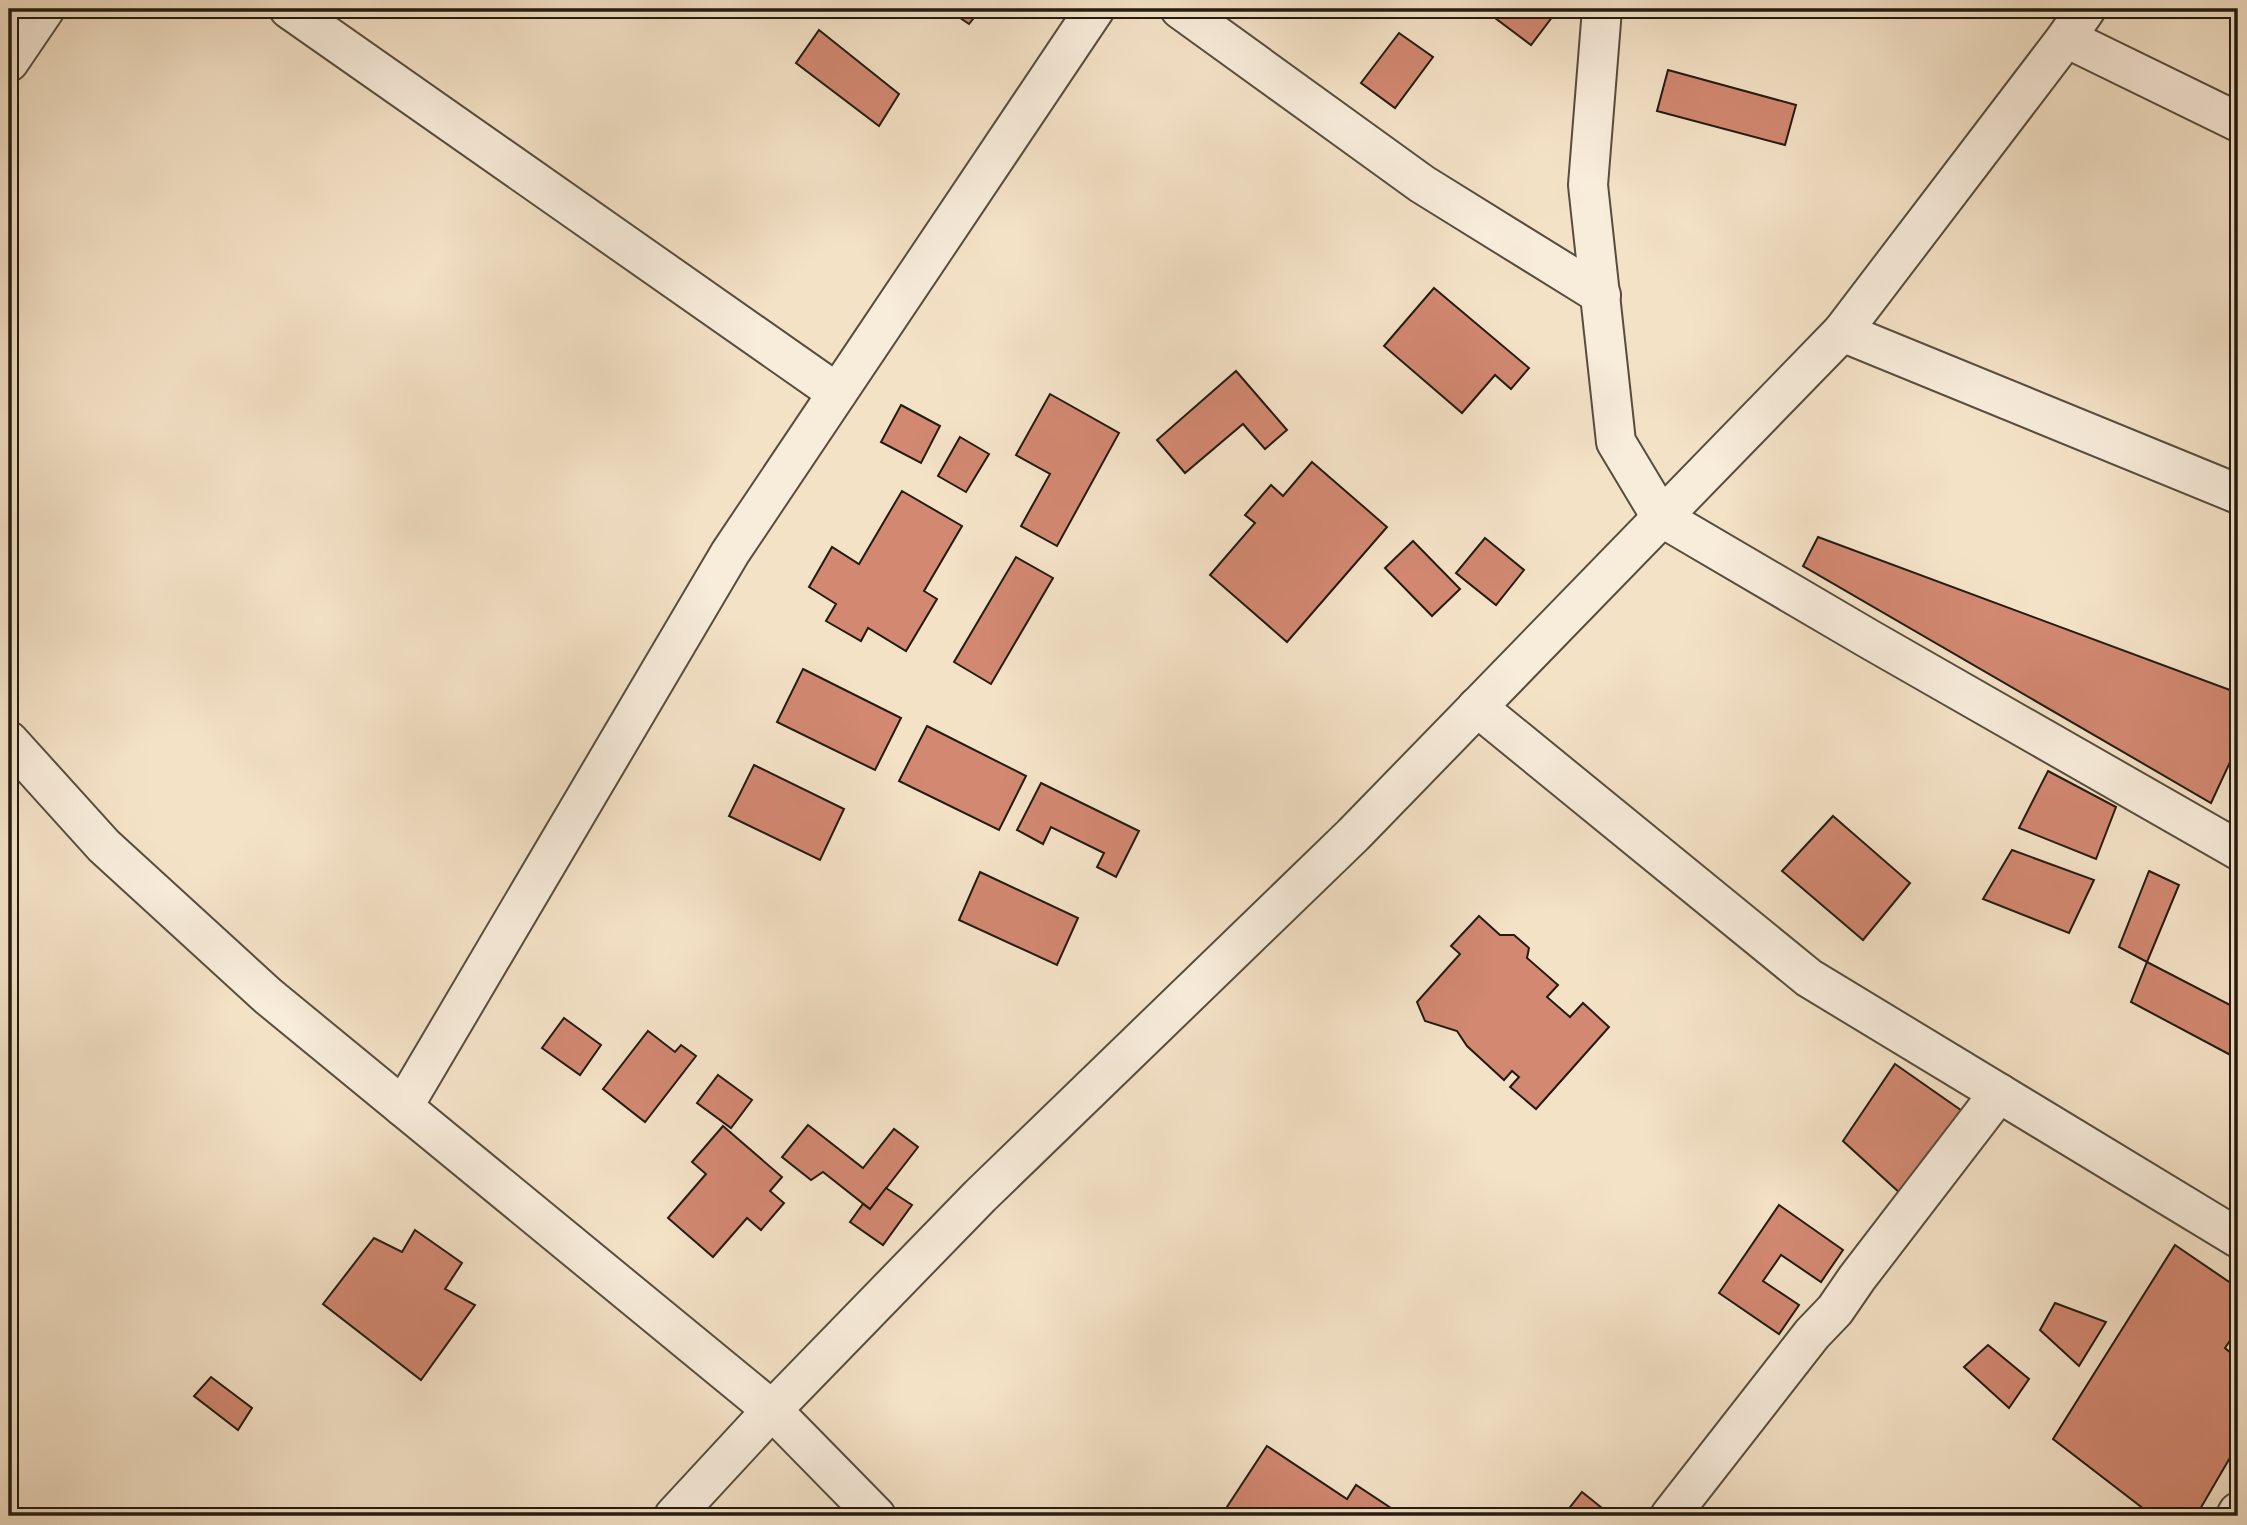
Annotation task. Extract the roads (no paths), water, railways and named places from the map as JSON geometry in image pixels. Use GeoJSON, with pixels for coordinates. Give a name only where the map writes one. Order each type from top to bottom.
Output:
{"type":"FeatureCollection","features":[{"type":"Feature","properties":{"kind":"street"},"geometry":{"type":"LineString","coordinates":[[9,62],[46,9]]}},
{"type":"Feature","properties":{"kind":"street"},"geometry":{"type":"LineString","coordinates":[[289,9],[837,393]]}},
{"type":"Feature","properties":{"kind":"street"},"geometry":{"type":"LineString","coordinates":[[403,1107],[730,553],[1094,9]]}},
{"type":"Feature","properties":{"kind":"street"},"geometry":{"type":"LineString","coordinates":[[1180,9],[1422,184],[1601,295]]}},
{"type":"Feature","properties":{"kind":"street"},"geometry":{"type":"LineString","coordinates":[[1602,9],[1588,185],[1616,442],[1661,517],[2238,850]]}},
{"type":"Feature","properties":{"kind":"street"},"geometry":{"type":"LineString","coordinates":[[674,1516],[772,1410],[980,1196],[1353,835],[1842,332],[2076,23],[2238,122]]}},
{"type":"Feature","properties":{"kind":"street"},"geometry":{"type":"LineString","coordinates":[[1842,332],[2238,494]]}},
{"type":"Feature","properties":{"kind":"street"},"geometry":{"type":"LineString","coordinates":[[1477,707],[1809,978],[2238,1238]]}},
{"type":"Feature","properties":{"kind":"street"},"geometry":{"type":"LineString","coordinates":[[9,741],[104,846],[268,996],[772,1410],[876,1516]]}},
{"type":"Feature","properties":{"kind":"street"},"geometry":{"type":"LineString","coordinates":[[1670,1516],[1812,1334],[1835,1310],[1999,1093]]}}]}
